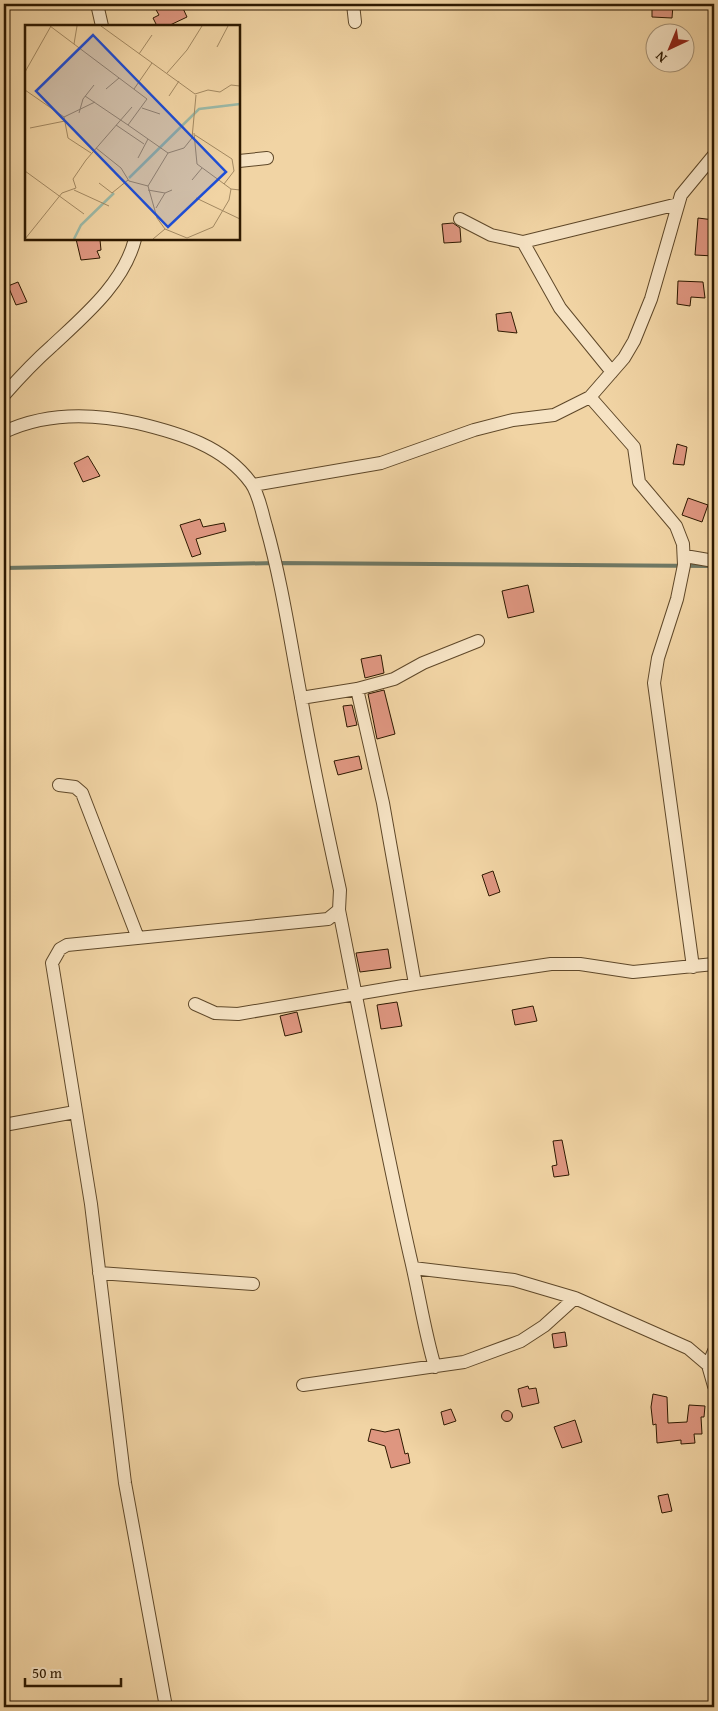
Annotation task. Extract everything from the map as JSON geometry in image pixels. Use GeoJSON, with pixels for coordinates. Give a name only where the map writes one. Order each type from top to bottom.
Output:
{"type":"FeatureCollection","features":[{"type":"Feature","properties":{"kind":"street"},"geometry":{"type":"LineString","coordinates":[[98,4],[102,25]]}},
{"type":"Feature","properties":{"kind":"street"},"geometry":{"type":"LineString","coordinates":[[353,4],[354,22]]}},
{"type":"Feature","properties":{"kind":"street"},"geometry":{"type":"LineString","coordinates":[[253,485],[381,463],[474,430],[514,420],[554,415],[590,397],[624,358],[641,325],[678,204],[689,184],[714,155]]}},
{"type":"Feature","properties":{"kind":"street"},"geometry":{"type":"LineString","coordinates":[[240,161],[267,158]]}},
{"type":"Feature","properties":{"kind":"street"},"geometry":{"type":"LineString","coordinates":[[460,219],[491,235],[523,242],[678,204]]}},
{"type":"Feature","properties":{"kind":"street"},"geometry":{"type":"LineString","coordinates":[[4,395],[97,302],[117,278],[131,253],[135,240]]}},
{"type":"Feature","properties":{"kind":"street"},"geometry":{"type":"LineString","coordinates":[[523,242],[569,320],[612,372]]}},
{"type":"Feature","properties":{"kind":"street"},"geometry":{"type":"LineString","coordinates":[[590,397],[634,447],[639,482],[676,526],[681,535],[685,556],[677,599],[658,658],[654,683],[693,967]]}},
{"type":"Feature","properties":{"kind":"street"},"geometry":{"type":"LineString","coordinates":[[4,432],[36,421],[63,416],[86,415],[117,418],[158,428],[203,444],[224,456],[253,485],[276,563],[340,890],[339,910],[381,1128],[413,1268],[424,1331],[435,1367]]}},
{"type":"Feature","properties":{"kind":"street"},"geometry":{"type":"LineString","coordinates":[[685,556],[714,561]]}},
{"type":"Feature","properties":{"kind":"street"},"geometry":{"type":"LineString","coordinates":[[301,698],[357,689],[394,679],[423,663],[478,641]]}},
{"type":"Feature","properties":{"kind":"street"},"geometry":{"type":"LineString","coordinates":[[357,689],[383,803],[415,984]]}},
{"type":"Feature","properties":{"kind":"street"},"geometry":{"type":"LineString","coordinates":[[59,785],[75,788],[82,793],[138,938]]}},
{"type":"Feature","properties":{"kind":"street"},"geometry":{"type":"LineString","coordinates":[[166,1707],[125,1484],[91,1204],[52,963],[55,956],[67,945],[328,919],[339,910]]}},
{"type":"Feature","properties":{"kind":"street"},"geometry":{"type":"LineString","coordinates":[[195,1004],[215,1013],[238,1014],[415,984],[551,964],[580,964],[634,972],[714,964]]}},
{"type":"Feature","properties":{"kind":"street"},"geometry":{"type":"LineString","coordinates":[[4,1125],[75,1112]]}},
{"type":"Feature","properties":{"kind":"street"},"geometry":{"type":"LineString","coordinates":[[413,1268],[514,1280],[574,1298],[688,1348],[708,1365],[714,1386]]}},
{"type":"Feature","properties":{"kind":"street"},"geometry":{"type":"LineString","coordinates":[[99,1273],[253,1284]]}},
{"type":"Feature","properties":{"kind":"street"},"geometry":{"type":"LineString","coordinates":[[303,1385],[464,1362],[521,1341],[544,1326],[574,1298]]}},
{"type":"Feature","properties":{"kind":"street"},"geometry":{"type":"LineString","coordinates":[[708,1365],[714,1351]]}},
{"type":"Feature","properties":{"kind":"building"},"geometry":{"type":"Polygon","coordinates":[[[165,4],[181,4],[187,17],[170,25],[156,25],[153,18],[159,15],[155,8],[165,4]]]}},
{"type":"Feature","properties":{"kind":"building"},"geometry":{"type":"Polygon","coordinates":[[[652,4],[673,5],[672,18],[652,17],[652,4]]]}},
{"type":"Feature","properties":{"kind":"building"},"geometry":{"type":"Polygon","coordinates":[[[698,218],[714,220],[714,256],[695,255],[698,218]]]}},
{"type":"Feature","properties":{"kind":"building"},"geometry":{"type":"Polygon","coordinates":[[[453,223],[460,228],[461,242],[444,243],[442,224],[453,223]]]}},
{"type":"Feature","properties":{"kind":"building"},"geometry":{"type":"Polygon","coordinates":[[[76,240],[100,240],[101,250],[97,251],[100,258],[81,260],[76,240]]]}},
{"type":"Feature","properties":{"kind":"building"},"geometry":{"type":"Polygon","coordinates":[[[678,281],[703,282],[705,298],[691,297],[690,306],[677,304],[678,281]]]}},
{"type":"Feature","properties":{"kind":"building"},"geometry":{"type":"Polygon","coordinates":[[[18,282],[27,302],[16,305],[8,286],[18,282]]]}},
{"type":"Feature","properties":{"kind":"building"},"geometry":{"type":"Polygon","coordinates":[[[511,312],[517,333],[498,331],[496,314],[511,312]]]}},
{"type":"Feature","properties":{"kind":"building"},"geometry":{"type":"Polygon","coordinates":[[[677,444],[687,447],[684,465],[673,464],[677,444]]]}},
{"type":"Feature","properties":{"kind":"building"},"geometry":{"type":"Polygon","coordinates":[[[88,456],[100,476],[83,482],[74,463],[88,456]]]}},
{"type":"Feature","properties":{"kind":"building"},"geometry":{"type":"Polygon","coordinates":[[[688,498],[708,505],[702,522],[682,515],[688,498]]]}},
{"type":"Feature","properties":{"kind":"building"},"geometry":{"type":"Polygon","coordinates":[[[200,519],[203,527],[224,523],[226,531],[196,539],[201,554],[192,557],[180,525],[200,519]]]}},
{"type":"Feature","properties":{"kind":"building"},"geometry":{"type":"Polygon","coordinates":[[[528,585],[534,612],[508,618],[502,591],[528,585]]]}},
{"type":"Feature","properties":{"kind":"building"},"geometry":{"type":"Polygon","coordinates":[[[381,655],[384,673],[365,678],[361,659],[381,655]]]}},
{"type":"Feature","properties":{"kind":"building"},"geometry":{"type":"Polygon","coordinates":[[[384,690],[395,734],[377,739],[368,694],[384,690]]]}},
{"type":"Feature","properties":{"kind":"building"},"geometry":{"type":"Polygon","coordinates":[[[352,705],[357,725],[347,727],[343,706],[352,705]]]}},
{"type":"Feature","properties":{"kind":"building"},"geometry":{"type":"Polygon","coordinates":[[[359,756],[362,769],[338,775],[334,761],[359,756]]]}},
{"type":"Feature","properties":{"kind":"building"},"geometry":{"type":"Polygon","coordinates":[[[493,871],[500,892],[489,896],[482,875],[493,871]]]}},
{"type":"Feature","properties":{"kind":"building"},"geometry":{"type":"Polygon","coordinates":[[[388,949],[391,968],[360,972],[356,953],[388,949]]]}},
{"type":"Feature","properties":{"kind":"building"},"geometry":{"type":"Polygon","coordinates":[[[397,1002],[402,1026],[381,1029],[377,1005],[397,1002]]]}},
{"type":"Feature","properties":{"kind":"building"},"geometry":{"type":"Polygon","coordinates":[[[533,1006],[537,1021],[515,1025],[512,1010],[533,1006]]]}},
{"type":"Feature","properties":{"kind":"building"},"geometry":{"type":"Polygon","coordinates":[[[297,1012],[302,1032],[285,1036],[280,1016],[297,1012]]]}},
{"type":"Feature","properties":{"kind":"building"},"geometry":{"type":"Polygon","coordinates":[[[562,1140],[569,1175],[554,1177],[552,1166],[557,1165],[553,1141],[562,1140]]]}},
{"type":"Feature","properties":{"kind":"building"},"geometry":{"type":"Polygon","coordinates":[[[565,1332],[567,1346],[554,1348],[552,1334],[565,1332]]]}},
{"type":"Feature","properties":{"kind":"building"},"geometry":{"type":"Polygon","coordinates":[[[528,1386],[529,1389],[536,1388],[539,1403],[522,1407],[518,1389],[528,1386]]]}},
{"type":"Feature","properties":{"kind":"building"},"geometry":{"type":"Polygon","coordinates":[[[653,1394],[667,1397],[668,1423],[687,1422],[689,1405],[705,1406],[704,1417],[701,1417],[702,1434],[694,1434],[695,1443],[681,1444],[681,1440],[657,1443],[656,1424],[653,1425],[651,1407],[653,1394]]]}},
{"type":"Feature","properties":{"kind":"building"},"geometry":{"type":"Polygon","coordinates":[[[451,1409],[456,1421],[444,1425],[441,1412],[451,1409]]]}},
{"type":"Feature","properties":{"kind":"building"},"geometry":{"type":"Polygon","coordinates":[[[507,1410],[513,1416],[507,1422],[501,1416],[507,1410]]]}},
{"type":"Feature","properties":{"kind":"building"},"geometry":{"type":"Polygon","coordinates":[[[575,1420],[582,1442],[562,1448],[554,1427],[575,1420]]]}},
{"type":"Feature","properties":{"kind":"building"},"geometry":{"type":"Polygon","coordinates":[[[371,1429],[385,1432],[399,1429],[405,1454],[408,1453],[410,1463],[391,1468],[385,1446],[368,1441],[371,1429]]]}},
{"type":"Feature","properties":{"kind":"building"},"geometry":{"type":"Polygon","coordinates":[[[668,1494],[672,1511],[662,1513],[658,1496],[668,1494]]]}},
{"type":"Feature","properties":{"kind":"waterway"},"geometry":{"type":"LineString","coordinates":[[4,568],[276,563],[709,566]]}}]}
